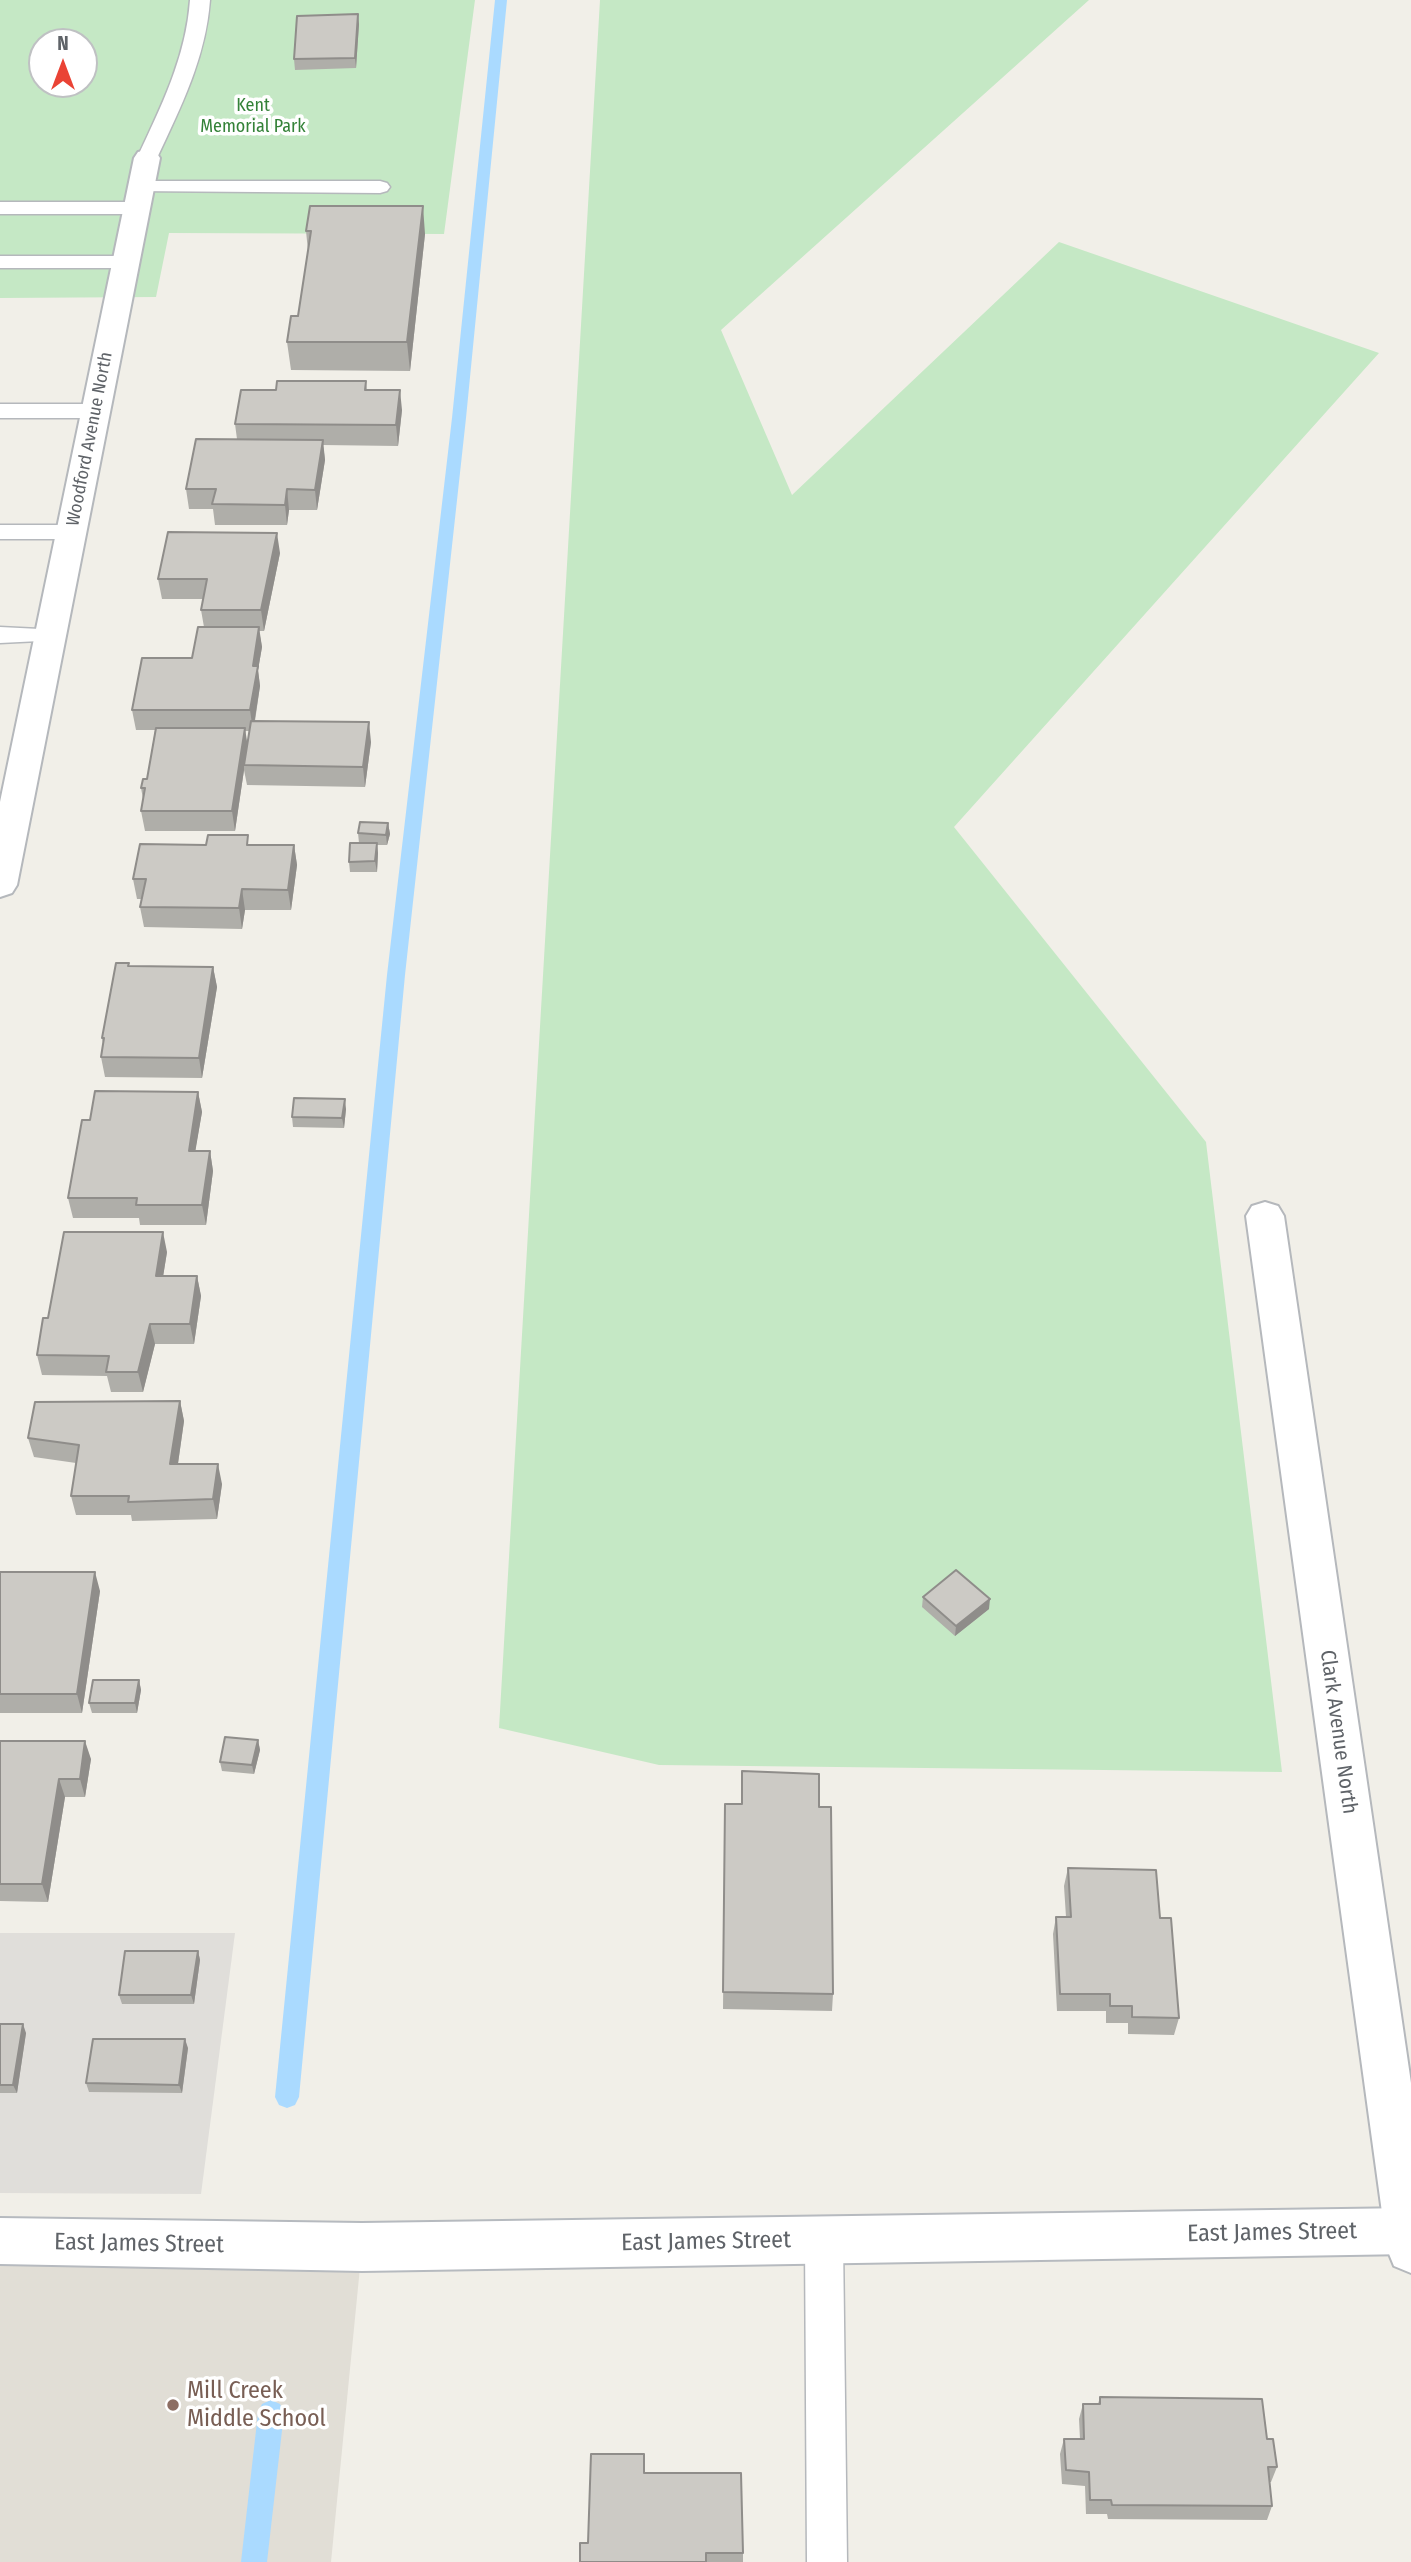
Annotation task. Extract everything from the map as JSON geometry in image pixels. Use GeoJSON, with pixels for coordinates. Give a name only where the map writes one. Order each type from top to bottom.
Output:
{"type":"FeatureCollection","features":[{"type":"Feature","properties":{"kind":"street","name":"Woodford Avenue North"},"geometry":{"type":"LineString","coordinates":[[0,885],[142,184]]}},
{"type":"Feature","properties":{"kind":"street","name":"Clark Avenue North"},"geometry":{"type":"LineString","coordinates":[[1265,1216],[1410,2237]]}},
{"type":"Feature","properties":{"kind":"street","name":"East James Street"},"geometry":{"type":"LineString","coordinates":[[0,2241],[362,2247],[824,2240],[1410,2237]]}},
{"type":"Feature","properties":{"kind":"lane","name":"Woodford Avenue North"},"geometry":{"type":"LineString","coordinates":[[142,184],[200,25],[200,0]]}},
{"type":"Feature","properties":{"kind":"lane"},"geometry":{"type":"LineString","coordinates":[[0,208],[142,184],[380,187]]}},
{"type":"Feature","properties":{"kind":"lane"},"geometry":{"type":"LineString","coordinates":[[0,262],[126,262]]}},
{"type":"Feature","properties":{"kind":"lane"},"geometry":{"type":"LineString","coordinates":[[0,411],[96,411]]}},
{"type":"Feature","properties":{"kind":"lane"},"geometry":{"type":"LineString","coordinates":[[0,532],[71,533]]}},
{"type":"Feature","properties":{"kind":"lane"},"geometry":{"type":"LineString","coordinates":[[0,635],[51,635]]}},
{"type":"Feature","properties":{"kind":"lane"},"geometry":{"type":"LineString","coordinates":[[824,2240],[827,2562]]}},
{"type":"Feature","properties":{"kind":"shaded area"},"geometry":{"type":"Polygon","coordinates":[[[0,1933],[235,1933],[201,2194],[0,2193],[0,1933]]]}},
{"type":"Feature","properties":{"kind":"shaded area","name":"Mill Creek Middle School"},"geometry":{"type":"Polygon","coordinates":[[[0,2241],[362,2247],[331,2562],[0,2562],[0,2241]]]}},
{"type":"Feature","properties":{"kind":"green space","name":"Kent Memorial Park"},"geometry":{"type":"Polygon","coordinates":[[[0,0],[475,0],[444,234],[169,233],[156,297],[0,298],[0,0]]]}},
{"type":"Feature","properties":{"kind":"green space"},"geometry":{"type":"Polygon","coordinates":[[[600,0],[1089,0],[721,330],[792,495],[1059,242],[1379,353],[954,827],[1206,1142],[1282,1772],[659,1765],[499,1728],[600,0]]]}},
{"type":"Feature","properties":{"kind":"building"},"geometry":{"type":"Polygon","coordinates":[[[358,14],[355,58],[294,59],[297,16],[358,14]]]}},
{"type":"Feature","properties":{"kind":"building"},"geometry":{"type":"Polygon","coordinates":[[[310,206],[423,206],[407,342],[287,342],[291,316],[298,316],[311,231],[306,231],[310,206]]]}},
{"type":"Feature","properties":{"kind":"building"},"geometry":{"type":"Polygon","coordinates":[[[277,381],[366,381],[365,390],[400,390],[396,425],[235,424],[241,390],[276,390],[277,381]]]}},
{"type":"Feature","properties":{"kind":"building"},"geometry":{"type":"Polygon","coordinates":[[[196,439],[323,440],[315,490],[287,489],[285,505],[212,504],[216,489],[186,489],[196,439]]]}},
{"type":"Feature","properties":{"kind":"building"},"geometry":{"type":"Polygon","coordinates":[[[168,532],[277,533],[261,610],[201,610],[207,579],[158,579],[168,532]]]}},
{"type":"Feature","properties":{"kind":"building"},"geometry":{"type":"Polygon","coordinates":[[[198,627],[259,627],[253,666],[258,666],[250,710],[132,710],[142,658],[192,658],[198,627]]]}},
{"type":"Feature","properties":{"kind":"building"},"geometry":{"type":"Polygon","coordinates":[[[251,721],[369,722],[363,767],[244,765],[251,721]]]}},
{"type":"Feature","properties":{"kind":"building"},"geometry":{"type":"Polygon","coordinates":[[[156,728],[245,728],[232,811],[141,811],[145,788],[141,788],[143,779],[147,779],[156,728]]]}},
{"type":"Feature","properties":{"kind":"building"},"geometry":{"type":"Polygon","coordinates":[[[360,822],[388,823],[386,835],[358,833],[360,822]]]}},
{"type":"Feature","properties":{"kind":"building"},"geometry":{"type":"Polygon","coordinates":[[[208,835],[248,835],[247,845],[294,845],[288,890],[242,889],[239,908],[140,907],[146,879],[133,879],[140,844],[206,845],[208,835]]]}},
{"type":"Feature","properties":{"kind":"building"},"geometry":{"type":"Polygon","coordinates":[[[350,843],[377,843],[375,861],[349,862],[350,843]]]}},
{"type":"Feature","properties":{"kind":"building"},"geometry":{"type":"Polygon","coordinates":[[[116,963],[129,963],[128,966],[213,967],[199,1058],[101,1057],[116,963]]]}},
{"type":"Feature","properties":{"kind":"building"},"geometry":{"type":"Polygon","coordinates":[[[95,1091],[198,1092],[189,1151],[210,1151],[202,1205],[136,1205],[137,1198],[68,1198],[82,1120],[90,1120],[95,1091]]]}},
{"type":"Feature","properties":{"kind":"building"},"geometry":{"type":"Polygon","coordinates":[[[294,1098],[345,1099],[342,1118],[292,1117],[294,1098]]]}},
{"type":"Feature","properties":{"kind":"building"},"geometry":{"type":"Polygon","coordinates":[[[64,1232],[163,1232],[156,1276],[197,1276],[190,1324],[150,1324],[138,1372],[106,1372],[109,1356],[37,1355],[43,1318],[48,1318],[64,1232]]]}},
{"type":"Feature","properties":{"kind":"building"},"geometry":{"type":"Polygon","coordinates":[[[180,1401],[170,1464],[218,1464],[213,1499],[128,1502],[129,1496],[71,1496],[79,1445],[28,1438],[35,1402],[180,1401]]]}},
{"type":"Feature","properties":{"kind":"building"},"geometry":{"type":"Polygon","coordinates":[[[956,1570],[990,1599],[956,1626],[923,1597],[956,1570]]]}},
{"type":"Feature","properties":{"kind":"building"},"geometry":{"type":"Polygon","coordinates":[[[0,1572],[95,1572],[77,1694],[0,1694],[0,1572]]]}},
{"type":"Feature","properties":{"kind":"building"},"geometry":{"type":"Polygon","coordinates":[[[93,1680],[139,1680],[135,1703],[89,1703],[93,1680]]]}},
{"type":"Feature","properties":{"kind":"building"},"geometry":{"type":"Polygon","coordinates":[[[225,1737],[258,1740],[252,1765],[220,1762],[225,1737]]]}},
{"type":"Feature","properties":{"kind":"building"},"geometry":{"type":"Polygon","coordinates":[[[0,1741],[85,1741],[80,1779],[59,1779],[42,1884],[0,1884],[0,1741]]]}},
{"type":"Feature","properties":{"kind":"building"},"geometry":{"type":"Polygon","coordinates":[[[742,1771],[819,1774],[819,1807],[831,1807],[833,1994],[723,1992],[725,1804],[742,1804],[742,1771]]]}},
{"type":"Feature","properties":{"kind":"building"},"geometry":{"type":"Polygon","coordinates":[[[1068,1868],[1156,1870],[1160,1918],[1171,1918],[1179,2018],[1132,2017],[1132,2006],[1110,2006],[1110,1994],[1060,1994],[1056,1917],[1071,1917],[1068,1868]]]}},
{"type":"Feature","properties":{"kind":"building"},"geometry":{"type":"Polygon","coordinates":[[[125,1951],[198,1951],[191,1995],[119,1995],[125,1951]]]}},
{"type":"Feature","properties":{"kind":"building"},"geometry":{"type":"Polygon","coordinates":[[[0,2024],[23,2024],[13,2085],[0,2085],[0,2024]]]}},
{"type":"Feature","properties":{"kind":"building"},"geometry":{"type":"Polygon","coordinates":[[[93,2039],[185,2039],[179,2085],[86,2083],[93,2039]]]}},
{"type":"Feature","properties":{"kind":"building"},"geometry":{"type":"Polygon","coordinates":[[[1100,2397],[1262,2399],[1267,2439],[1273,2439],[1277,2467],[1268,2467],[1272,2506],[1112,2505],[1111,2500],[1090,2500],[1089,2472],[1066,2470],[1064,2439],[1084,2439],[1083,2404],[1100,2404],[1100,2397]]]}},
{"type":"Feature","properties":{"kind":"building"},"geometry":{"type":"Polygon","coordinates":[[[591,2454],[644,2454],[644,2473],[741,2473],[743,2553],[706,2553],[706,2562],[580,2562],[580,2543],[588,2543],[591,2454]]]}},
{"type":"Feature","properties":{"kind":"waterway"},"geometry":{"type":"LineString","coordinates":[[287,2097],[396,975],[459,418],[501,0]]}},
{"type":"Feature","properties":{"kind":"waterway"},"geometry":{"type":"LineString","coordinates":[[254,2562],[271,2413]]}},
{"type":"Feature","properties":{"kind":"place","name":"Mill Creek Middle School"},"geometry":{"type":"Point","coordinates":[173,2405]}}]}
